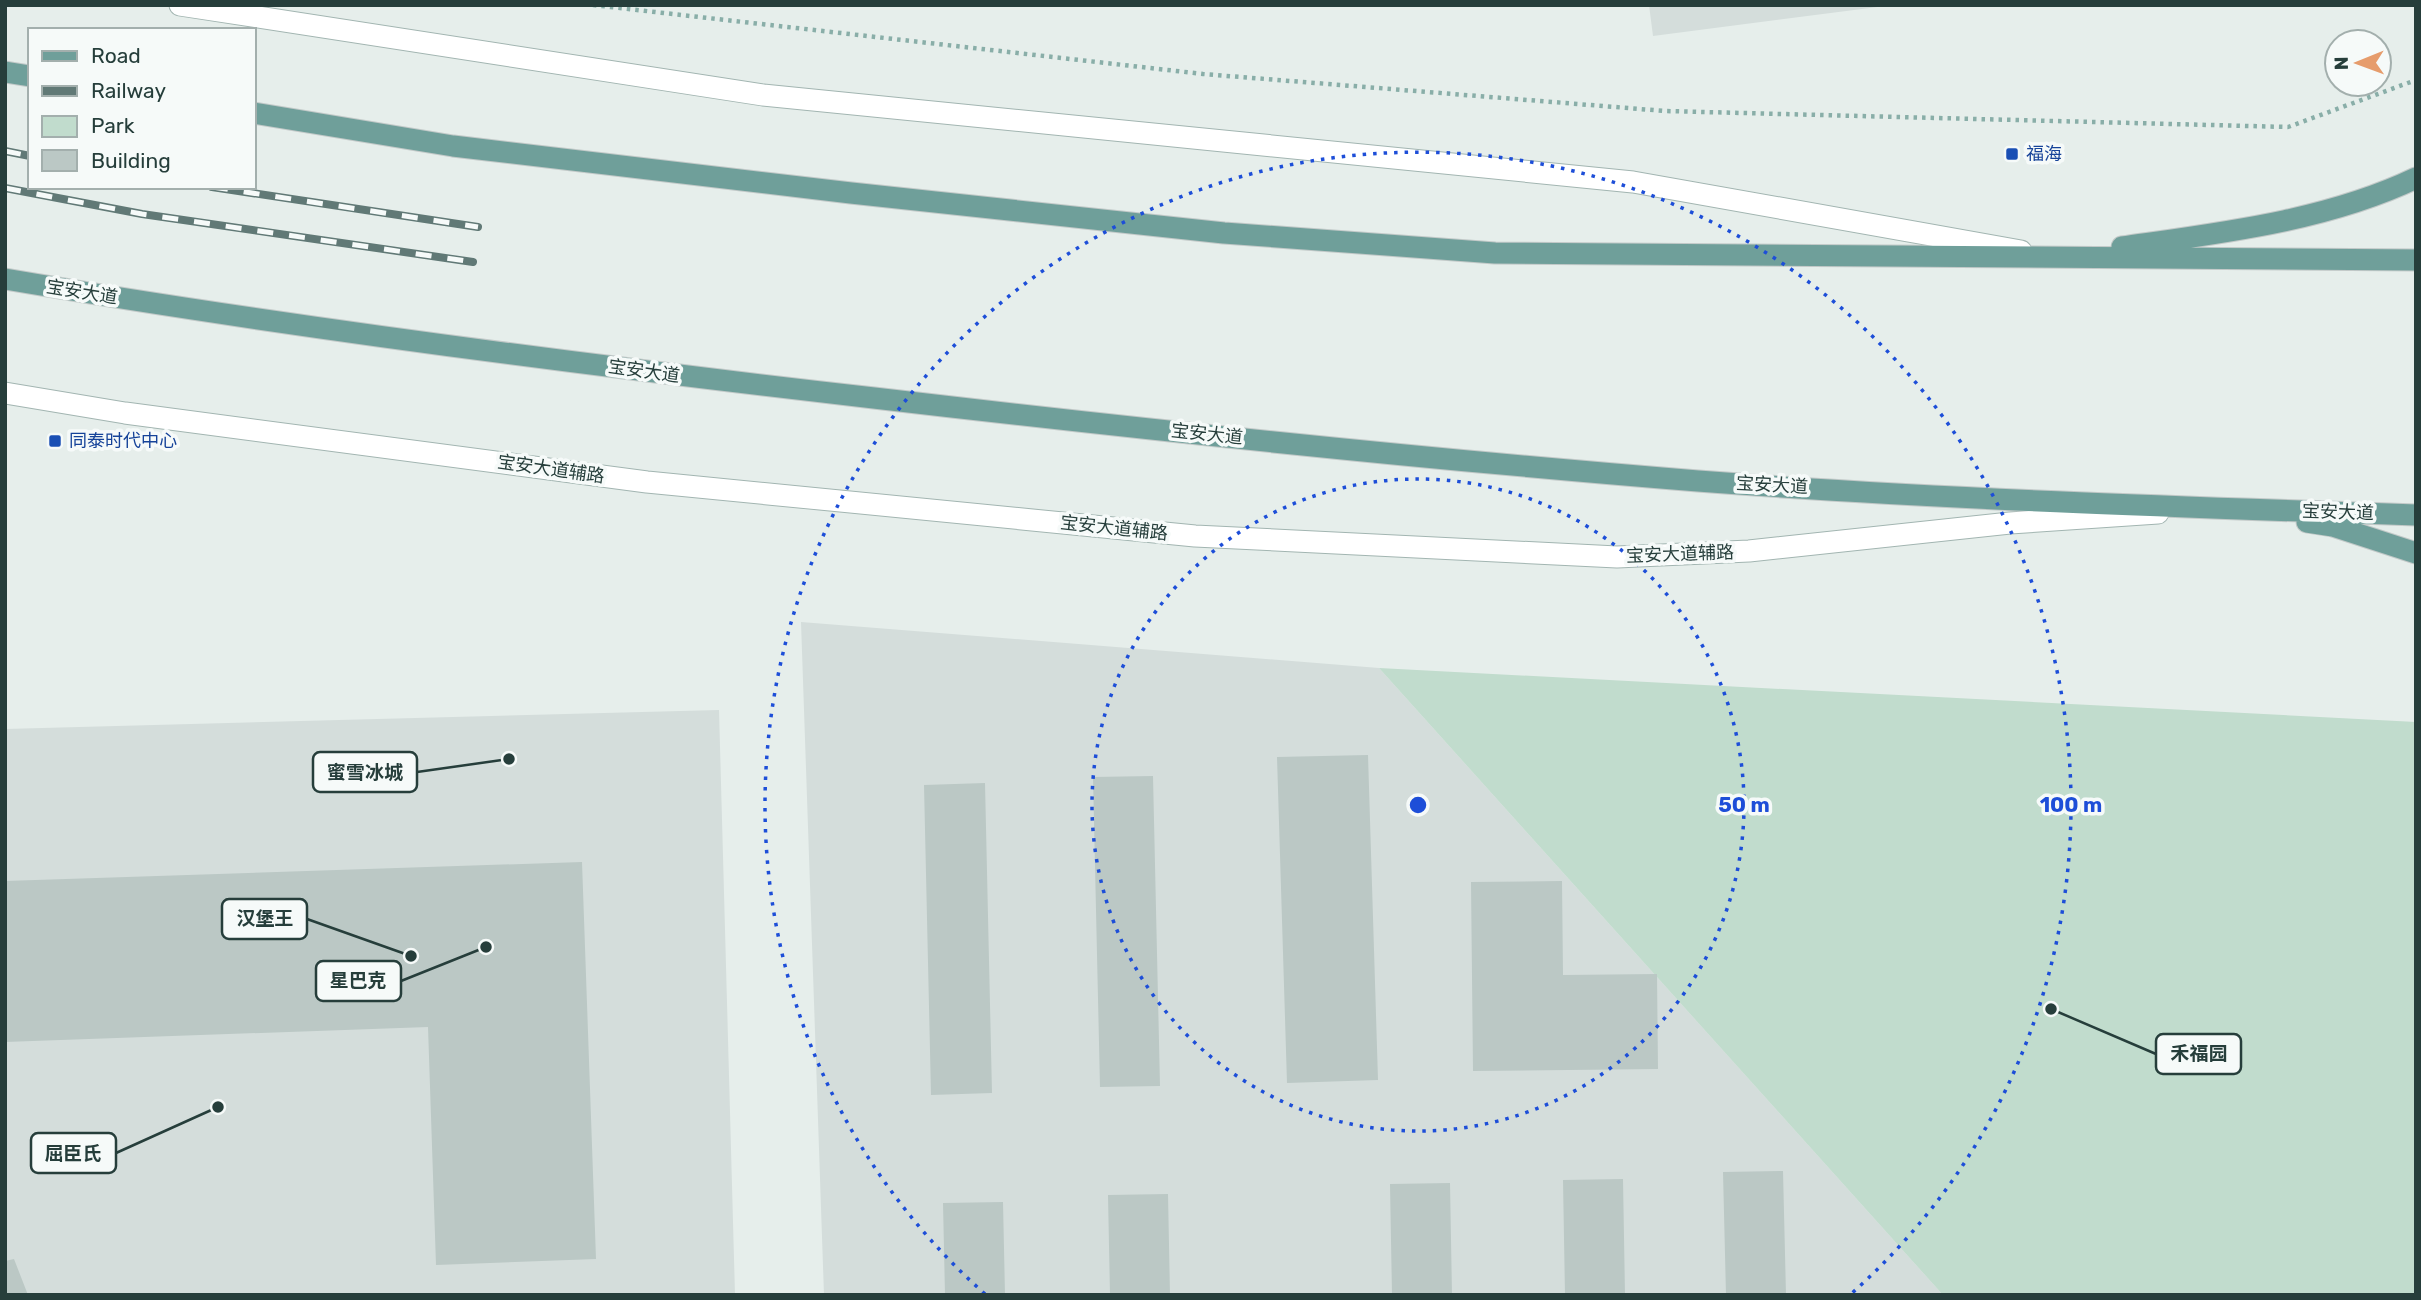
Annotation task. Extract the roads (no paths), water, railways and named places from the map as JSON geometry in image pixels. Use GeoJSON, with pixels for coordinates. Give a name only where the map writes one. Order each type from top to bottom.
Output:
{"type":"FeatureCollection","features":[{"type":"Feature","properties":{"kind":"main road"},"geometry":{"type":"LineString","coordinates":[[180,5],[763,95],[1633,182],[2050,257],[2216,234],[2351,203],[2416,178]]}},
{"type":"Feature","properties":{"kind":"main road"},"geometry":{"type":"LineString","coordinates":[[5,72],[28,76]]}},
{"type":"Feature","properties":{"kind":"main road"},"geometry":{"type":"LineString","coordinates":[[256,114],[453,146],[1224,233],[1495,253],[2416,261]]}},
{"type":"Feature","properties":{"kind":"main road","name":"宝安大道"},"geometry":{"type":"LineString","coordinates":[[5,279],[472,348],[1067,420],[1702,481],[2071,503],[2416,515]]}},
{"type":"Feature","properties":{"kind":"main road","name":"宝安大道辅路"},"geometry":{"type":"LineString","coordinates":[[5,393],[125,413],[647,482],[1195,536],[1617,557],[1749,551],[2010,523],[2229,509]]}},
{"type":"Feature","properties":{"kind":"main road"},"geometry":{"type":"LineString","coordinates":[[2229,509],[2333,526],[2416,553]]}},
{"type":"Feature","properties":{"kind":"railway"},"geometry":{"type":"LineString","coordinates":[[5,151],[28,156]]}},
{"type":"Feature","properties":{"kind":"railway"},"geometry":{"type":"LineString","coordinates":[[5,188],[142,214],[473,262]]}},
{"type":"Feature","properties":{"kind":"railway"},"geometry":{"type":"LineString","coordinates":[[225,189],[478,227]]}},
{"type":"Feature","properties":{"kind":"place","name":"福海"},"geometry":{"type":"Point","coordinates":[2012,154]}},
{"type":"Feature","properties":{"kind":"place","name":"同泰时代中心"},"geometry":{"type":"Point","coordinates":[55,441]}},
{"type":"Feature","properties":{"kind":"place","name":"蜜雪冰城"},"geometry":{"type":"Point","coordinates":[509,759]}},
{"type":"Feature","properties":{"kind":"place","name":"星巴克"},"geometry":{"type":"Point","coordinates":[486,947]}},
{"type":"Feature","properties":{"kind":"place","name":"汉堡王"},"geometry":{"type":"Point","coordinates":[411,956]}},
{"type":"Feature","properties":{"kind":"place","name":"禾福园"},"geometry":{"type":"Point","coordinates":[2051,1009]}},
{"type":"Feature","properties":{"kind":"place","name":"屈臣氏"},"geometry":{"type":"Point","coordinates":[218,1107]}}]}
